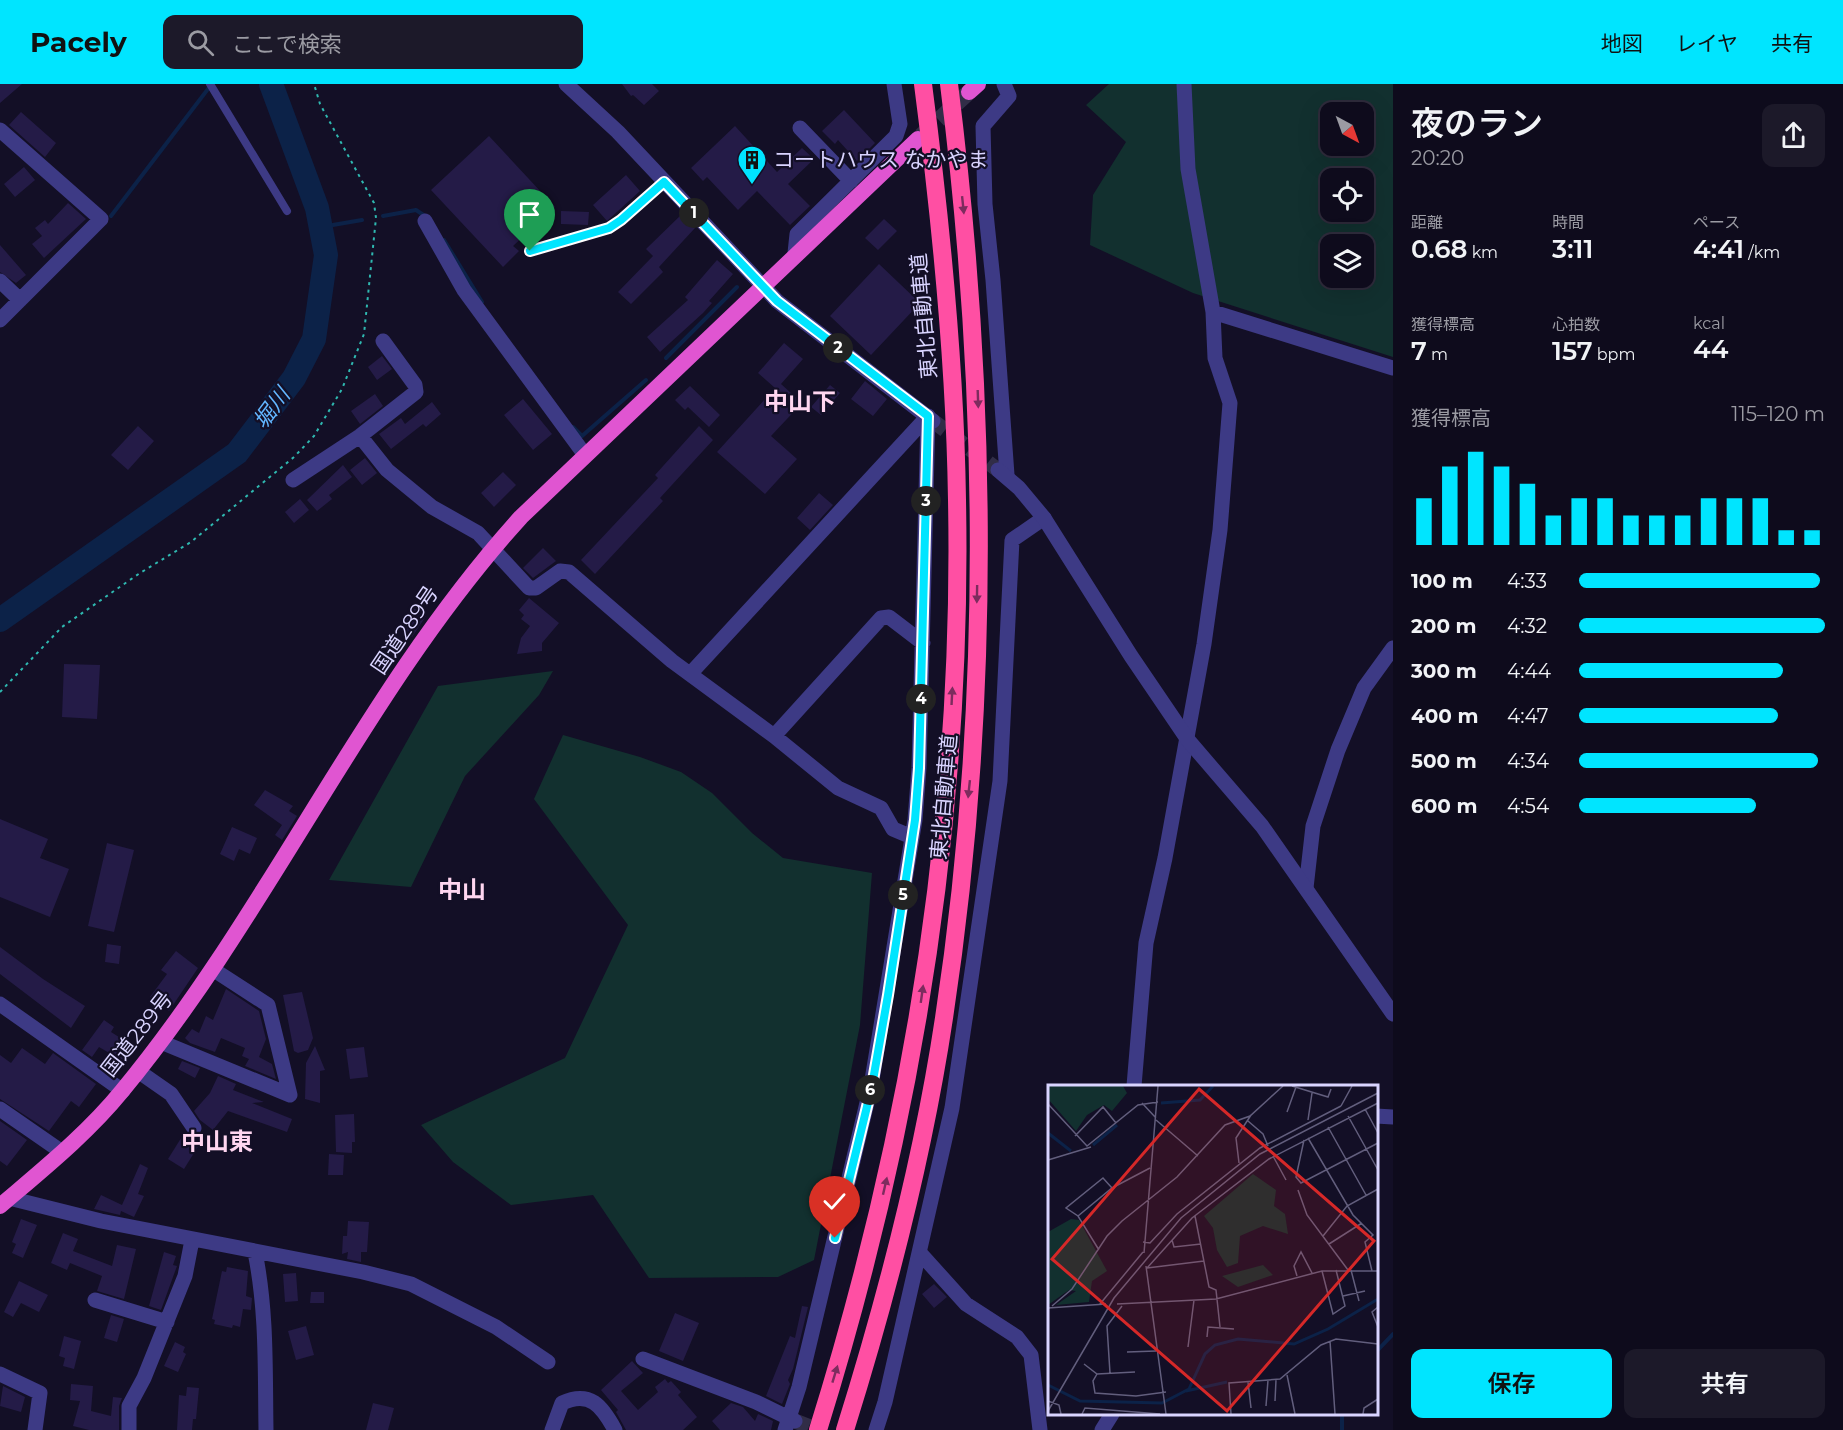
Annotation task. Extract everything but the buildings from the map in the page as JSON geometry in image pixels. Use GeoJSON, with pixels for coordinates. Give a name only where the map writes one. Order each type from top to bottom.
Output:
{"type":"FeatureCollection","features":[{"type":"Feature","properties":{"kind":"highway","name":"東北自動車道"},"geometry":{"type":"LineString","coordinates":[[818,1430],[869,1252],[897,1135],[919,1016],[936,893],[948,777],[957,501],[945,279],[923,84]]}},
{"type":"Feature","properties":{"kind":"highway","name":"東北自動車道"},"geometry":{"type":"LineString","coordinates":[[845,1430],[895,1257],[924,1126],[944,1018],[971,776],[980,497],[977,393],[970,273],[949,84]]}},
{"type":"Feature","properties":{"kind":"highway","name":"国道289号"},"geometry":{"type":"LineString","coordinates":[[4,1202],[62,1152],[123,1091],[161,1042],[214,970],[352,749],[470,575],[494,547],[795,253],[918,139]]}},
{"type":"Feature","properties":{"kind":"street"},"geometry":{"type":"LineString","coordinates":[[566,84],[618,132],[777,301],[931,419]]}},
{"type":"Feature","properties":{"kind":"street"},"geometry":{"type":"LineString","coordinates":[[795,253],[797,234],[896,136],[900,124],[894,84]]}},
{"type":"Feature","properties":{"kind":"street"},"geometry":{"type":"LineString","coordinates":[[1004,84],[1009,96],[983,126],[985,204],[993,280],[1002,472],[1044,518],[1131,656],[1188,740],[1262,826],[1393,1014]]}},
{"type":"Feature","properties":{"kind":"street"},"geometry":{"type":"LineString","coordinates":[[1134,1085],[1146,943],[1188,740],[1204,644],[1220,530],[1230,403],[1215,358],[1212,312],[1188,169],[1184,84]]}},
{"type":"Feature","properties":{"kind":"street"},"geometry":{"type":"LineString","coordinates":[[800,128],[851,181]]}},
{"type":"Feature","properties":{"kind":"street"},"geometry":{"type":"LineString","coordinates":[[0,130],[101,219],[0,320]]}},
{"type":"Feature","properties":{"kind":"street"},"geometry":{"type":"LineString","coordinates":[[425,220],[464,290],[585,456]]}},
{"type":"Feature","properties":{"kind":"street"},"geometry":{"type":"LineString","coordinates":[[0,281],[20,300]]}},
{"type":"Feature","properties":{"kind":"street"},"geometry":{"type":"LineString","coordinates":[[1212,312],[1393,368]]}},
{"type":"Feature","properties":{"kind":"street"},"geometry":{"type":"LineString","coordinates":[[293,480],[360,436],[417,392],[415,385],[383,341]]}},
{"type":"Feature","properties":{"kind":"street"},"geometry":{"type":"LineString","coordinates":[[643,1359],[756,1402],[790,1423],[872,1086],[912,837],[919,768],[931,419]]}},
{"type":"Feature","properties":{"kind":"street"},"geometry":{"type":"LineString","coordinates":[[692,673],[931,419]]}},
{"type":"Feature","properties":{"kind":"street"},"geometry":{"type":"LineString","coordinates":[[360,436],[387,470],[432,507],[478,533],[494,547],[529,588],[536,588],[560,571],[569,572],[672,661],[692,673],[774,735],[838,788],[881,808],[893,829],[912,837]]}},
{"type":"Feature","properties":{"kind":"street"},"geometry":{"type":"LineString","coordinates":[[876,1430],[920,1253],[951,1108],[1000,781],[1012,540],[1044,518]]}},
{"type":"Feature","properties":{"kind":"street"},"geometry":{"type":"LineString","coordinates":[[774,735],[881,618],[889,617],[922,643]]}},
{"type":"Feature","properties":{"kind":"street"},"geometry":{"type":"LineString","coordinates":[[1306,888],[1313,826],[1338,750],[1364,688],[1393,648]]}},
{"type":"Feature","properties":{"kind":"street"},"geometry":{"type":"LineString","coordinates":[[161,1042],[290,1095],[268,1005],[214,970]]}},
{"type":"Feature","properties":{"kind":"street"},"geometry":{"type":"LineString","coordinates":[[0,1004],[123,1091]]}},
{"type":"Feature","properties":{"kind":"street"},"geometry":{"type":"LineString","coordinates":[[138,1071],[171,1094],[195,1128]]}},
{"type":"Feature","properties":{"kind":"street"},"geometry":{"type":"LineString","coordinates":[[0,1109],[62,1152]]}},
{"type":"Feature","properties":{"kind":"street"},"geometry":{"type":"LineString","coordinates":[[1378,1116],[1393,1117]]}},
{"type":"Feature","properties":{"kind":"street"},"geometry":{"type":"LineString","coordinates":[[4,1202],[363,1272],[411,1284],[496,1328],[548,1362]]}},
{"type":"Feature","properties":{"kind":"street"},"geometry":{"type":"LineString","coordinates":[[129,1430],[129,1406],[144,1378],[186,1275],[192,1240]]}},
{"type":"Feature","properties":{"kind":"street"},"geometry":{"type":"LineString","coordinates":[[255,1252],[263,1292],[266,1430]]}},
{"type":"Feature","properties":{"kind":"street"},"geometry":{"type":"LineString","coordinates":[[920,1253],[966,1304],[1017,1337],[1032,1355],[1040,1430]]}},
{"type":"Feature","properties":{"kind":"street"},"geometry":{"type":"LineString","coordinates":[[95,1300],[167,1322]]}},
{"type":"Feature","properties":{"kind":"street"},"geometry":{"type":"LineString","coordinates":[[0,1374],[40,1393],[35,1430]]}},
{"type":"Feature","properties":{"kind":"street"},"geometry":{"type":"LineString","coordinates":[[552,1430],[562,1403],[575,1396],[584,1397],[594,1403],[607,1415],[615,1430]]}},
{"type":"Feature","properties":{"kind":"street"},"geometry":{"type":"LineString","coordinates":[[1102,1430],[1111,1415]]}},
{"type":"Feature","properties":{"kind":"lane"},"geometry":{"type":"LineString","coordinates":[[211,87],[287,211]]}},
{"type":"Feature","properties":{"kind":"lane"},"geometry":{"type":"LineString","coordinates":[[530,251],[609,228],[664,182]]}},
{"type":"Feature","properties":{"kind":"path"},"geometry":{"type":"LineString","coordinates":[[0,692],[62,627],[140,573],[191,542],[294,457],[314,435],[342,389],[364,334],[376,218],[374,203],[320,104],[314,84]]}},
{"type":"Feature","properties":{"kind":"green space"},"geometry":{"type":"Polygon","coordinates":[[[1109,84],[1393,84],[1393,357],[1193,293],[1090,245],[1093,195],[1126,142],[1086,105],[1109,84]]]}},
{"type":"Feature","properties":{"kind":"green space"},"geometry":{"type":"Polygon","coordinates":[[[553,671],[539,695],[465,776],[411,887],[329,880],[438,686],[553,671]]]}},
{"type":"Feature","properties":{"kind":"green space"},"geometry":{"type":"Polygon","coordinates":[[[563,735],[640,757],[681,772],[712,793],[752,833],[783,858],[872,873],[860,1025],[814,1260],[778,1277],[649,1278],[593,1195],[511,1205],[453,1162],[421,1125],[565,1058],[628,925],[534,799],[563,735]]]}},
{"type":"Feature","properties":{"kind":"waterway","name":"堀川"},"geometry":{"type":"LineString","coordinates":[[0,620],[237,453],[294,378],[314,339],[326,255],[317,208],[271,84]]}},
{"type":"Feature","properties":{"kind":"waterway"},"geometry":{"type":"LineString","coordinates":[[111,216],[211,85]]}},
{"type":"Feature","properties":{"kind":"waterway"},"geometry":{"type":"LineString","coordinates":[[383,216],[416,210],[425,216]]}},
{"type":"Feature","properties":{"kind":"waterway"},"geometry":{"type":"LineString","coordinates":[[321,227],[362,220]]}},
{"type":"Feature","properties":{"kind":"waterway"},"geometry":{"type":"LineString","coordinates":[[444,240],[482,302]]}},
{"type":"Feature","properties":{"kind":"waterway"},"geometry":{"type":"LineString","coordinates":[[666,358],[737,287]]}},
{"type":"Feature","properties":{"kind":"waterway"},"geometry":{"type":"LineString","coordinates":[[573,427],[582,436],[646,380]]}},
{"type":"Feature","properties":{"kind":"waterway"},"geometry":{"type":"LineString","coordinates":[[1378,1350],[1393,1334]]}},
{"type":"Feature","properties":{"kind":"waterway"},"geometry":{"type":"LineString","coordinates":[[1342,1415],[1342,1430]]}},
{"type":"Feature","properties":{"kind":"tunnel"},"geometry":{"type":"LineString","coordinates":[[921,136],[969,92]]}},
{"type":"Feature","properties":{"kind":"tunnel"},"geometry":{"type":"LineString","coordinates":[[933,421],[998,470]]}},
{"type":"Feature","properties":{"kind":"tunnel"},"geometry":{"type":"LineString","coordinates":[[795,1421],[818,1430]]}},
{"type":"Feature","properties":{"kind":"place","name":"コートハウス なかやま"},"geometry":{"type":"Point","coordinates":[752,186]}},
{"type":"Feature","properties":{"kind":"district","name":"中山下"},"geometry":{"type":"Point","coordinates":[800,402]}},
{"type":"Feature","properties":{"kind":"district","name":"中山"},"geometry":{"type":"Point","coordinates":[462,890]}},
{"type":"Feature","properties":{"kind":"district","name":"中山東"},"geometry":{"type":"Point","coordinates":[217,1142]}},
{"type":"Feature","properties":{"kind":"route"},"geometry":{"type":"LineString","coordinates":[[530,251],[609,228],[664,182],[777,301],[928,416],[919,768],[915,820],[872,1086],[835,1238]]}}]}
